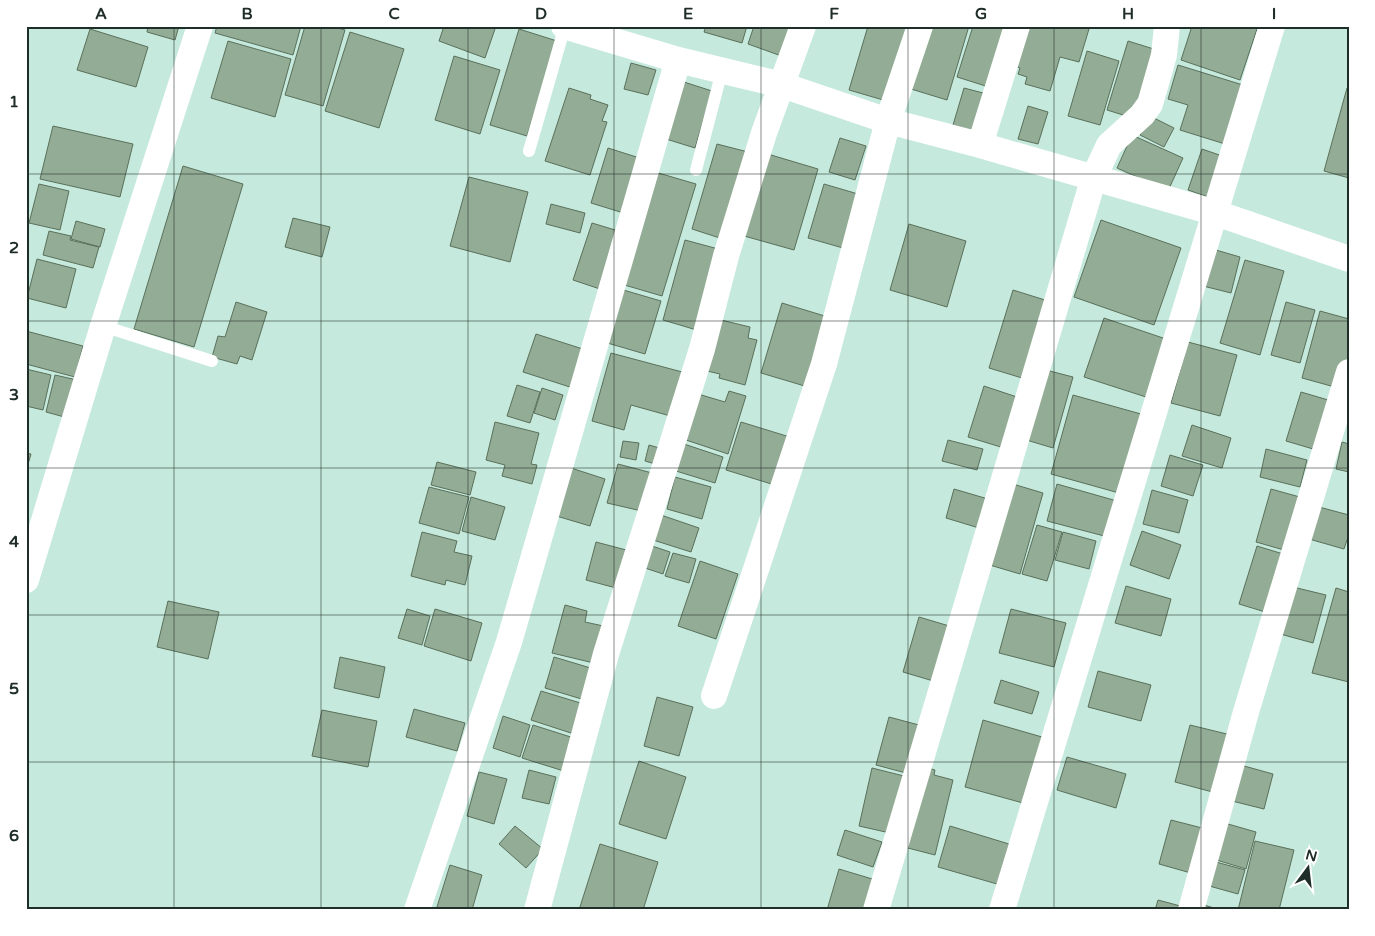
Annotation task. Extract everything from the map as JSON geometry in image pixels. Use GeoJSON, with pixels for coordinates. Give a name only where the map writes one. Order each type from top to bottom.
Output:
{"type":"FeatureCollection","features":[{"type":"Feature","properties":{"kind":"street"},"geometry":{"type":"LineString","coordinates":[[26,580],[103,326],[200,26]]}},
{"type":"Feature","properties":{"kind":"street"},"geometry":{"type":"LineString","coordinates":[[565,26],[678,60],[782,85],[888,121],[980,145],[1216,213],[1349,259]]}},
{"type":"Feature","properties":{"kind":"street"},"geometry":{"type":"LineString","coordinates":[[537,910],[606,654],[702,349],[726,256],[758,152],[803,26]]}},
{"type":"Feature","properties":{"kind":"street"},"geometry":{"type":"LineString","coordinates":[[714,696],[824,364],[888,121],[920,26]]}},
{"type":"Feature","properties":{"kind":"street"},"geometry":{"type":"LineString","coordinates":[[980,145],[1016,26]]}},
{"type":"Feature","properties":{"kind":"street"},"geometry":{"type":"LineString","coordinates":[[876,910],[1094,177],[1109,145],[1142,115],[1150,104],[1164,56],[1167,26]]}},
{"type":"Feature","properties":{"kind":"street"},"geometry":{"type":"LineString","coordinates":[[1002,910],[1272,26]]}},
{"type":"Feature","properties":{"kind":"street"},"geometry":{"type":"LineString","coordinates":[[417,910],[509,642],[678,60]]}},
{"type":"Feature","properties":{"kind":"street"},"geometry":{"type":"LineString","coordinates":[[1191,910],[1246,712],[1349,372]]}},
{"type":"Feature","properties":{"kind":"lane"},"geometry":{"type":"LineString","coordinates":[[529,151],[565,26]]}},
{"type":"Feature","properties":{"kind":"lane"},"geometry":{"type":"LineString","coordinates":[[696,170],[722,71]]}},
{"type":"Feature","properties":{"kind":"lane"},"geometry":{"type":"LineString","coordinates":[[103,326],[212,361]]}},
{"type":"Feature","properties":{"kind":"building"},"geometry":{"type":"Polygon","coordinates":[[[148,26],[179,26],[175,40],[147,32],[148,26]]]}},
{"type":"Feature","properties":{"kind":"building"},"geometry":{"type":"Polygon","coordinates":[[[217,26],[301,26],[293,55],[215,33],[217,26]]]}},
{"type":"Feature","properties":{"kind":"building"},"geometry":{"type":"Polygon","coordinates":[[[305,26],[331,26],[345,30],[323,106],[285,95],[305,26]]]}},
{"type":"Feature","properties":{"kind":"building"},"geometry":{"type":"Polygon","coordinates":[[[444,26],[496,26],[485,58],[439,41],[444,26]]]}},
{"type":"Feature","properties":{"kind":"building"},"geometry":{"type":"Polygon","coordinates":[[[706,26],[747,26],[742,43],[704,32],[706,26]]]}},
{"type":"Feature","properties":{"kind":"building"},"geometry":{"type":"Polygon","coordinates":[[[754,26],[798,26],[787,58],[748,44],[754,26]]]}},
{"type":"Feature","properties":{"kind":"building"},"geometry":{"type":"Polygon","coordinates":[[[868,26],[913,26],[890,102],[849,90],[868,26]]]}},
{"type":"Feature","properties":{"kind":"building"},"geometry":{"type":"Polygon","coordinates":[[[930,26],[969,26],[947,100],[911,89],[930,26]]]}},
{"type":"Feature","properties":{"kind":"building"},"geometry":{"type":"Polygon","coordinates":[[[973,26],[1012,26],[992,88],[957,77],[973,26]]]}},
{"type":"Feature","properties":{"kind":"building"},"geometry":{"type":"Polygon","coordinates":[[[1024,26],[1082,26],[1089,29],[1079,62],[1060,57],[1050,91],[1025,84],[1027,77],[1018,74],[1020,68],[1012,65],[1024,26]]]}},
{"type":"Feature","properties":{"kind":"building"},"geometry":{"type":"Polygon","coordinates":[[[1192,26],[1258,26],[1240,80],[1181,60],[1192,26]]]}},
{"type":"Feature","properties":{"kind":"building"},"geometry":{"type":"Polygon","coordinates":[[[90,29],[148,47],[136,87],[77,70],[90,29]]]}},
{"type":"Feature","properties":{"kind":"building"},"geometry":{"type":"Polygon","coordinates":[[[519,29],[557,41],[527,136],[490,125],[519,29]]]}},
{"type":"Feature","properties":{"kind":"building"},"geometry":{"type":"Polygon","coordinates":[[[350,32],[404,49],[379,128],[325,111],[350,32]]]}},
{"type":"Feature","properties":{"kind":"building"},"geometry":{"type":"Polygon","coordinates":[[[228,41],[291,59],[275,117],[211,98],[228,41]]]}},
{"type":"Feature","properties":{"kind":"building"},"geometry":{"type":"Polygon","coordinates":[[[1128,41],[1157,50],[1136,119],[1107,110],[1128,41]]]}},
{"type":"Feature","properties":{"kind":"building"},"geometry":{"type":"Polygon","coordinates":[[[1087,51],[1119,61],[1100,125],[1068,116],[1087,51]]]}},
{"type":"Feature","properties":{"kind":"building"},"geometry":{"type":"Polygon","coordinates":[[[454,56],[500,70],[480,134],[435,120],[454,56]]]}},
{"type":"Feature","properties":{"kind":"building"},"geometry":{"type":"Polygon","coordinates":[[[631,63],[656,70],[648,95],[624,89],[631,63]]]}},
{"type":"Feature","properties":{"kind":"building"},"geometry":{"type":"Polygon","coordinates":[[[1178,65],[1243,85],[1225,144],[1180,130],[1188,105],[1168,99],[1178,65]]]}},
{"type":"Feature","properties":{"kind":"building"},"geometry":{"type":"Polygon","coordinates":[[[684,82],[712,91],[695,148],[666,139],[684,82]]]}},
{"type":"Feature","properties":{"kind":"building"},"geometry":{"type":"Polygon","coordinates":[[[569,88],[591,95],[590,99],[608,105],[602,121],[607,122],[590,175],[545,161],[569,88]]]}},
{"type":"Feature","properties":{"kind":"building"},"geometry":{"type":"Polygon","coordinates":[[[964,88],[987,94],[976,132],[953,125],[964,88]]]}},
{"type":"Feature","properties":{"kind":"building"},"geometry":{"type":"Polygon","coordinates":[[[1347,88],[1349,88],[1349,178],[1324,171],[1347,88]]]}},
{"type":"Feature","properties":{"kind":"building"},"geometry":{"type":"Polygon","coordinates":[[[1028,106],[1048,112],[1038,144],[1018,139],[1028,106]]]}},
{"type":"Feature","properties":{"kind":"building"},"geometry":{"type":"Polygon","coordinates":[[[1150,116],[1174,128],[1164,147],[1140,135],[1150,116]]]}},
{"type":"Feature","properties":{"kind":"building"},"geometry":{"type":"Polygon","coordinates":[[[53,126],[133,144],[120,197],[40,179],[53,126]]]}},
{"type":"Feature","properties":{"kind":"building"},"geometry":{"type":"Polygon","coordinates":[[[1132,135],[1183,158],[1168,191],[1117,168],[1132,135]]]}},
{"type":"Feature","properties":{"kind":"building"},"geometry":{"type":"Polygon","coordinates":[[[840,138],[866,146],[855,180],[829,172],[840,138]]]}},
{"type":"Feature","properties":{"kind":"building"},"geometry":{"type":"Polygon","coordinates":[[[717,144],[752,153],[726,240],[692,229],[717,144]]]}},
{"type":"Feature","properties":{"kind":"building"},"geometry":{"type":"Polygon","coordinates":[[[608,148],[646,160],[630,215],[591,203],[608,148]]]}},
{"type":"Feature","properties":{"kind":"building"},"geometry":{"type":"Polygon","coordinates":[[[1202,149],[1231,159],[1217,200],[1188,190],[1202,149]]]}},
{"type":"Feature","properties":{"kind":"building"},"geometry":{"type":"Polygon","coordinates":[[[761,152],[818,169],[794,250],[737,234],[761,152]]]}},
{"type":"Feature","properties":{"kind":"building"},"geometry":{"type":"Polygon","coordinates":[[[183,166],[243,184],[194,347],[134,329],[183,166]]]}},
{"type":"Feature","properties":{"kind":"building"},"geometry":{"type":"Polygon","coordinates":[[[655,172],[696,184],[662,296],[621,284],[655,172]]]}},
{"type":"Feature","properties":{"kind":"building"},"geometry":{"type":"Polygon","coordinates":[[[469,177],[528,192],[510,262],[450,246],[469,177]]]}},
{"type":"Feature","properties":{"kind":"building"},"geometry":{"type":"Polygon","coordinates":[[[39,184],[69,191],[60,230],[29,223],[39,184]]]}},
{"type":"Feature","properties":{"kind":"building"},"geometry":{"type":"Polygon","coordinates":[[[824,184],[858,194],[843,248],[808,238],[824,184]]]}},
{"type":"Feature","properties":{"kind":"building"},"geometry":{"type":"Polygon","coordinates":[[[551,204],[585,213],[580,233],[546,224],[551,204]]]}},
{"type":"Feature","properties":{"kind":"building"},"geometry":{"type":"Polygon","coordinates":[[[293,218],[330,227],[322,257],[285,247],[293,218]]]}},
{"type":"Feature","properties":{"kind":"building"},"geometry":{"type":"Polygon","coordinates":[[[1101,220],[1181,248],[1154,325],[1074,297],[1101,220]]]}},
{"type":"Feature","properties":{"kind":"building"},"geometry":{"type":"Polygon","coordinates":[[[76,221],[105,229],[100,247],[71,239],[76,221]]]}},
{"type":"Feature","properties":{"kind":"building"},"geometry":{"type":"Polygon","coordinates":[[[592,223],[625,233],[606,291],[573,280],[592,223]]]}},
{"type":"Feature","properties":{"kind":"building"},"geometry":{"type":"Polygon","coordinates":[[[909,224],[966,241],[947,307],[890,290],[909,224]]]}},
{"type":"Feature","properties":{"kind":"building"},"geometry":{"type":"Polygon","coordinates":[[[49,231],[71,236],[70,240],[99,247],[93,268],[43,255],[49,231]]]}},
{"type":"Feature","properties":{"kind":"building"},"geometry":{"type":"Polygon","coordinates":[[[685,240],[722,250],[700,331],[663,320],[685,240]]]}},
{"type":"Feature","properties":{"kind":"building"},"geometry":{"type":"Polygon","coordinates":[[[1209,248],[1240,257],[1231,293],[1199,285],[1209,248]]]}},
{"type":"Feature","properties":{"kind":"building"},"geometry":{"type":"Polygon","coordinates":[[[37,259],[76,269],[66,308],[27,298],[37,259]]]}},
{"type":"Feature","properties":{"kind":"building"},"geometry":{"type":"Polygon","coordinates":[[[1245,260],[1284,271],[1260,355],[1220,343],[1245,260]]]}},
{"type":"Feature","properties":{"kind":"building"},"geometry":{"type":"Polygon","coordinates":[[[620,289],[661,301],[645,354],[604,342],[620,289]]]}},
{"type":"Feature","properties":{"kind":"building"},"geometry":{"type":"Polygon","coordinates":[[[1013,290],[1045,300],[1022,378],[989,368],[1013,290]]]}},
{"type":"Feature","properties":{"kind":"building"},"geometry":{"type":"Polygon","coordinates":[[[236,302],[267,312],[252,360],[240,356],[237,364],[212,357],[218,336],[225,337],[236,302]]]}},
{"type":"Feature","properties":{"kind":"building"},"geometry":{"type":"Polygon","coordinates":[[[1286,302],[1315,310],[1300,363],[1271,355],[1286,302]]]}},
{"type":"Feature","properties":{"kind":"building"},"geometry":{"type":"Polygon","coordinates":[[[782,303],[828,317],[808,387],[761,373],[782,303]]]}},
{"type":"Feature","properties":{"kind":"building"},"geometry":{"type":"Polygon","coordinates":[[[1320,311],[1349,319],[1349,363],[1342,389],[1302,378],[1320,311]]]}},
{"type":"Feature","properties":{"kind":"building"},"geometry":{"type":"Polygon","coordinates":[[[1104,318],[1166,339],[1146,397],[1084,377],[1104,318]]]}},
{"type":"Feature","properties":{"kind":"building"},"geometry":{"type":"Polygon","coordinates":[[[721,320],[750,327],[748,338],[757,340],[745,385],[719,378],[720,374],[707,371],[721,320]]]}},
{"type":"Feature","properties":{"kind":"building"},"geometry":{"type":"Polygon","coordinates":[[[26,331],[83,346],[75,377],[26,364],[26,331]]]}},
{"type":"Feature","properties":{"kind":"building"},"geometry":{"type":"Polygon","coordinates":[[[536,334],[586,350],[573,388],[523,372],[536,334]]]}},
{"type":"Feature","properties":{"kind":"building"},"geometry":{"type":"Polygon","coordinates":[[[1188,342],[1237,355],[1220,416],[1171,403],[1188,342]]]}},
{"type":"Feature","properties":{"kind":"building"},"geometry":{"type":"Polygon","coordinates":[[[611,353],[686,373],[674,417],[631,405],[624,430],[592,421],[611,353]]]}},
{"type":"Feature","properties":{"kind":"building"},"geometry":{"type":"Polygon","coordinates":[[[26,369],[51,375],[43,410],[26,406],[26,369]]]}},
{"type":"Feature","properties":{"kind":"building"},"geometry":{"type":"Polygon","coordinates":[[[1042,369],[1073,377],[1053,448],[1023,439],[1042,369]]]}},
{"type":"Feature","properties":{"kind":"building"},"geometry":{"type":"Polygon","coordinates":[[[55,375],[77,380],[68,418],[46,412],[55,375]]]}},
{"type":"Feature","properties":{"kind":"building"},"geometry":{"type":"Polygon","coordinates":[[[517,385],[540,392],[530,423],[507,416],[517,385]]]}},
{"type":"Feature","properties":{"kind":"building"},"geometry":{"type":"Polygon","coordinates":[[[984,386],[1020,398],[1004,448],[968,437],[984,386]]]}},
{"type":"Feature","properties":{"kind":"building"},"geometry":{"type":"Polygon","coordinates":[[[542,388],[563,395],[555,420],[534,413],[542,388]]]}},
{"type":"Feature","properties":{"kind":"building"},"geometry":{"type":"Polygon","coordinates":[[[729,391],[746,396],[728,454],[683,439],[698,394],[725,402],[729,391]]]}},
{"type":"Feature","properties":{"kind":"building"},"geometry":{"type":"Polygon","coordinates":[[[1301,392],[1335,402],[1320,451],[1286,441],[1301,392]]]}},
{"type":"Feature","properties":{"kind":"building"},"geometry":{"type":"Polygon","coordinates":[[[1073,395],[1141,414],[1119,493],[1051,474],[1073,395]]]}},
{"type":"Feature","properties":{"kind":"building"},"geometry":{"type":"Polygon","coordinates":[[[495,422],[539,433],[531,464],[537,465],[532,484],[502,476],[505,465],[486,460],[495,422]]]}},
{"type":"Feature","properties":{"kind":"building"},"geometry":{"type":"Polygon","coordinates":[[[741,422],[793,438],[778,486],[726,470],[741,422]]]}},
{"type":"Feature","properties":{"kind":"building"},"geometry":{"type":"Polygon","coordinates":[[[1192,425],[1231,438],[1222,468],[1182,456],[1192,425]]]}},
{"type":"Feature","properties":{"kind":"building"},"geometry":{"type":"Polygon","coordinates":[[[948,440],[983,449],[977,470],[942,461],[948,440]]]}},
{"type":"Feature","properties":{"kind":"building"},"geometry":{"type":"Polygon","coordinates":[[[623,441],[639,443],[636,460],[620,457],[623,441]]]}},
{"type":"Feature","properties":{"kind":"building"},"geometry":{"type":"Polygon","coordinates":[[[1342,442],[1349,444],[1349,472],[1336,469],[1342,442]]]}},
{"type":"Feature","properties":{"kind":"building"},"geometry":{"type":"Polygon","coordinates":[[[684,444],[723,457],[715,483],[676,471],[684,444]]]}},
{"type":"Feature","properties":{"kind":"building"},"geometry":{"type":"Polygon","coordinates":[[[649,445],[663,449],[659,465],[645,461],[649,445]]]}},
{"type":"Feature","properties":{"kind":"building"},"geometry":{"type":"Polygon","coordinates":[[[1266,449],[1307,460],[1300,487],[1260,477],[1266,449]]]}},
{"type":"Feature","properties":{"kind":"building"},"geometry":{"type":"Polygon","coordinates":[[[26,453],[31,454],[26,471],[26,453]]]}},
{"type":"Feature","properties":{"kind":"building"},"geometry":{"type":"Polygon","coordinates":[[[1170,455],[1203,465],[1193,496],[1161,486],[1170,455]]]}},
{"type":"Feature","properties":{"kind":"building"},"geometry":{"type":"Polygon","coordinates":[[[437,462],[476,472],[470,495],[431,485],[437,462]]]}},
{"type":"Feature","properties":{"kind":"building"},"geometry":{"type":"Polygon","coordinates":[[[618,464],[656,474],[646,512],[607,503],[618,464]]]}},
{"type":"Feature","properties":{"kind":"building"},"geometry":{"type":"Polygon","coordinates":[[[568,467],[605,479],[590,526],[553,515],[568,467]]]}},
{"type":"Feature","properties":{"kind":"building"},"geometry":{"type":"Polygon","coordinates":[[[675,477],[711,487],[702,519],[667,509],[675,477]]]}},
{"type":"Feature","properties":{"kind":"building"},"geometry":{"type":"Polygon","coordinates":[[[1006,482],[1043,493],[1020,574],[983,563],[1006,482]]]}},
{"type":"Feature","properties":{"kind":"building"},"geometry":{"type":"Polygon","coordinates":[[[1057,484],[1117,501],[1108,537],[1047,521],[1057,484]]]}},
{"type":"Feature","properties":{"kind":"building"},"geometry":{"type":"Polygon","coordinates":[[[429,487],[469,497],[459,534],[419,523],[429,487]]]}},
{"type":"Feature","properties":{"kind":"building"},"geometry":{"type":"Polygon","coordinates":[[[954,489],[988,499],[979,528],[946,518],[954,489]]]}},
{"type":"Feature","properties":{"kind":"building"},"geometry":{"type":"Polygon","coordinates":[[[1271,489],[1307,499],[1291,552],[1256,542],[1271,489]]]}},
{"type":"Feature","properties":{"kind":"building"},"geometry":{"type":"Polygon","coordinates":[[[1152,490],[1188,500],[1179,533],[1143,524],[1152,490]]]}},
{"type":"Feature","properties":{"kind":"building"},"geometry":{"type":"Polygon","coordinates":[[[471,497],[505,507],[495,540],[462,531],[471,497]]]}},
{"type":"Feature","properties":{"kind":"building"},"geometry":{"type":"Polygon","coordinates":[[[1319,507],[1349,515],[1349,534],[1344,549],[1309,539],[1319,507]]]}},
{"type":"Feature","properties":{"kind":"building"},"geometry":{"type":"Polygon","coordinates":[[[658,514],[699,528],[691,552],[650,539],[658,514]]]}},
{"type":"Feature","properties":{"kind":"building"},"geometry":{"type":"Polygon","coordinates":[[[1037,525],[1062,532],[1047,581],[1022,574],[1037,525]]]}},
{"type":"Feature","properties":{"kind":"building"},"geometry":{"type":"Polygon","coordinates":[[[1142,531],[1181,545],[1169,579],[1130,565],[1142,531]]]}},
{"type":"Feature","properties":{"kind":"building"},"geometry":{"type":"Polygon","coordinates":[[[422,532],[457,541],[454,552],[472,556],[465,585],[446,580],[445,585],[411,576],[422,532]]]}},
{"type":"Feature","properties":{"kind":"building"},"geometry":{"type":"Polygon","coordinates":[[[1063,532],[1096,541],[1089,569],[1055,560],[1063,532]]]}},
{"type":"Feature","properties":{"kind":"building"},"geometry":{"type":"Polygon","coordinates":[[[596,542],[630,551],[620,589],[586,580],[596,542]]]}},
{"type":"Feature","properties":{"kind":"building"},"geometry":{"type":"Polygon","coordinates":[[[649,545],[670,552],[663,574],[642,567],[649,545]]]}},
{"type":"Feature","properties":{"kind":"building"},"geometry":{"type":"Polygon","coordinates":[[[1257,546],[1293,557],[1275,615],[1239,604],[1257,546]]]}},
{"type":"Feature","properties":{"kind":"building"},"geometry":{"type":"Polygon","coordinates":[[[673,553],[696,559],[689,583],[665,576],[673,553]]]}},
{"type":"Feature","properties":{"kind":"building"},"geometry":{"type":"Polygon","coordinates":[[[700,561],[738,574],[716,639],[678,626],[700,561]]]}},
{"type":"Feature","properties":{"kind":"building"},"geometry":{"type":"Polygon","coordinates":[[[1126,586],[1171,599],[1161,636],[1115,623],[1126,586]]]}},
{"type":"Feature","properties":{"kind":"building"},"geometry":{"type":"Polygon","coordinates":[[[1293,587],[1326,595],[1313,643],[1280,634],[1293,587]]]}},
{"type":"Feature","properties":{"kind":"building"},"geometry":{"type":"Polygon","coordinates":[[[1336,588],[1349,592],[1349,682],[1312,673],[1336,588]]]}},
{"type":"Feature","properties":{"kind":"building"},"geometry":{"type":"Polygon","coordinates":[[[168,601],[219,612],[208,659],[157,647],[168,601]]]}},
{"type":"Feature","properties":{"kind":"building"},"geometry":{"type":"Polygon","coordinates":[[[565,605],[587,611],[585,622],[608,627],[598,664],[552,653],[565,605]]]}},
{"type":"Feature","properties":{"kind":"building"},"geometry":{"type":"Polygon","coordinates":[[[407,609],[430,616],[422,645],[398,638],[407,609]]]}},
{"type":"Feature","properties":{"kind":"building"},"geometry":{"type":"Polygon","coordinates":[[[435,609],[482,623],[471,661],[424,646],[435,609]]]}},
{"type":"Feature","properties":{"kind":"building"},"geometry":{"type":"Polygon","coordinates":[[[1011,609],[1066,623],[1054,667],[999,653],[1011,609]]]}},
{"type":"Feature","properties":{"kind":"building"},"geometry":{"type":"Polygon","coordinates":[[[919,617],[956,628],[940,683],[903,672],[919,617]]]}},
{"type":"Feature","properties":{"kind":"building"},"geometry":{"type":"Polygon","coordinates":[[[340,657],[385,667],[379,698],[334,688],[340,657]]]}},
{"type":"Feature","properties":{"kind":"building"},"geometry":{"type":"Polygon","coordinates":[[[554,657],[594,669],[585,700],[545,688],[554,657]]]}},
{"type":"Feature","properties":{"kind":"building"},"geometry":{"type":"Polygon","coordinates":[[[1098,671],[1151,685],[1141,721],[1088,707],[1098,671]]]}},
{"type":"Feature","properties":{"kind":"building"},"geometry":{"type":"Polygon","coordinates":[[[1001,680],[1039,692],[1032,714],[994,703],[1001,680]]]}},
{"type":"Feature","properties":{"kind":"building"},"geometry":{"type":"Polygon","coordinates":[[[541,691],[587,705],[577,735],[531,720],[541,691]]]}},
{"type":"Feature","properties":{"kind":"building"},"geometry":{"type":"Polygon","coordinates":[[[657,697],[693,707],[679,756],[644,746],[657,697]]]}},
{"type":"Feature","properties":{"kind":"building"},"geometry":{"type":"Polygon","coordinates":[[[414,709],[465,723],[457,751],[406,737],[414,709]]]}},
{"type":"Feature","properties":{"kind":"building"},"geometry":{"type":"Polygon","coordinates":[[[322,710],[377,721],[368,767],[312,756],[322,710]]]}},
{"type":"Feature","properties":{"kind":"building"},"geometry":{"type":"Polygon","coordinates":[[[503,716],[530,725],[520,757],[493,748],[503,716]]]}},
{"type":"Feature","properties":{"kind":"building"},"geometry":{"type":"Polygon","coordinates":[[[889,717],[919,725],[906,773],[876,765],[889,717]]]}},
{"type":"Feature","properties":{"kind":"building"},"geometry":{"type":"Polygon","coordinates":[[[983,720],[1042,737],[1023,803],[965,787],[983,720]]]}},
{"type":"Feature","properties":{"kind":"building"},"geometry":{"type":"Polygon","coordinates":[[[533,725],[577,739],[567,772],[522,758],[533,725]]]}},
{"type":"Feature","properties":{"kind":"building"},"geometry":{"type":"Polygon","coordinates":[[[1190,725],[1235,736],[1220,794],[1175,782],[1190,725]]]}},
{"type":"Feature","properties":{"kind":"building"},"geometry":{"type":"Polygon","coordinates":[[[1067,757],[1126,774],[1116,808],[1057,790],[1067,757]]]}},
{"type":"Feature","properties":{"kind":"building"},"geometry":{"type":"Polygon","coordinates":[[[639,761],[686,777],[666,839],[619,824],[639,761]]]}},
{"type":"Feature","properties":{"kind":"building"},"geometry":{"type":"Polygon","coordinates":[[[1237,764],[1273,774],[1264,809],[1228,800],[1237,764]]]}},
{"type":"Feature","properties":{"kind":"building"},"geometry":{"type":"Polygon","coordinates":[[[924,767],[935,770],[934,775],[953,780],[935,855],[904,847],[924,767]]]}},
{"type":"Feature","properties":{"kind":"building"},"geometry":{"type":"Polygon","coordinates":[[[872,768],[904,776],[890,833],[859,826],[872,768]]]}},
{"type":"Feature","properties":{"kind":"building"},"geometry":{"type":"Polygon","coordinates":[[[529,770],[556,777],[549,804],[522,798],[529,770]]]}},
{"type":"Feature","properties":{"kind":"building"},"geometry":{"type":"Polygon","coordinates":[[[479,772],[507,779],[494,824],[467,816],[479,772]]]}},
{"type":"Feature","properties":{"kind":"building"},"geometry":{"type":"Polygon","coordinates":[[[1171,820],[1210,830],[1198,875],[1159,864],[1171,820]]]}},
{"type":"Feature","properties":{"kind":"building"},"geometry":{"type":"Polygon","coordinates":[[[1221,822],[1256,832],[1246,869],[1210,858],[1221,822]]]}},
{"type":"Feature","properties":{"kind":"building"},"geometry":{"type":"Polygon","coordinates":[[[515,826],[543,849],[526,868],[499,844],[515,826]]]}},
{"type":"Feature","properties":{"kind":"building"},"geometry":{"type":"Polygon","coordinates":[[[950,826],[1009,844],[997,884],[938,867],[950,826]]]}},
{"type":"Feature","properties":{"kind":"building"},"geometry":{"type":"Polygon","coordinates":[[[845,830],[882,842],[873,867],[837,855],[845,830]]]}},
{"type":"Feature","properties":{"kind":"building"},"geometry":{"type":"Polygon","coordinates":[[[1255,841],[1294,850],[1279,910],[1238,910],[1255,841]]]}},
{"type":"Feature","properties":{"kind":"building"},"geometry":{"type":"Polygon","coordinates":[[[600,844],[658,862],[643,910],[579,910],[600,844]]]}},
{"type":"Feature","properties":{"kind":"building"},"geometry":{"type":"Polygon","coordinates":[[[1209,860],[1245,870],[1238,894],[1202,884],[1209,860]]]}},
{"type":"Feature","properties":{"kind":"building"},"geometry":{"type":"Polygon","coordinates":[[[450,865],[482,875],[472,910],[436,910],[450,865]]]}},
{"type":"Feature","properties":{"kind":"building"},"geometry":{"type":"Polygon","coordinates":[[[839,869],[879,881],[871,910],[827,910],[839,869]]]}},
{"type":"Feature","properties":{"kind":"building"},"geometry":{"type":"Polygon","coordinates":[[[1158,900],[1188,908],[1188,910],[1155,910],[1158,900]]]}},
{"type":"Feature","properties":{"kind":"building"},"geometry":{"type":"Polygon","coordinates":[[[1197,903],[1221,910],[1195,910],[1197,903]]]}}]}
